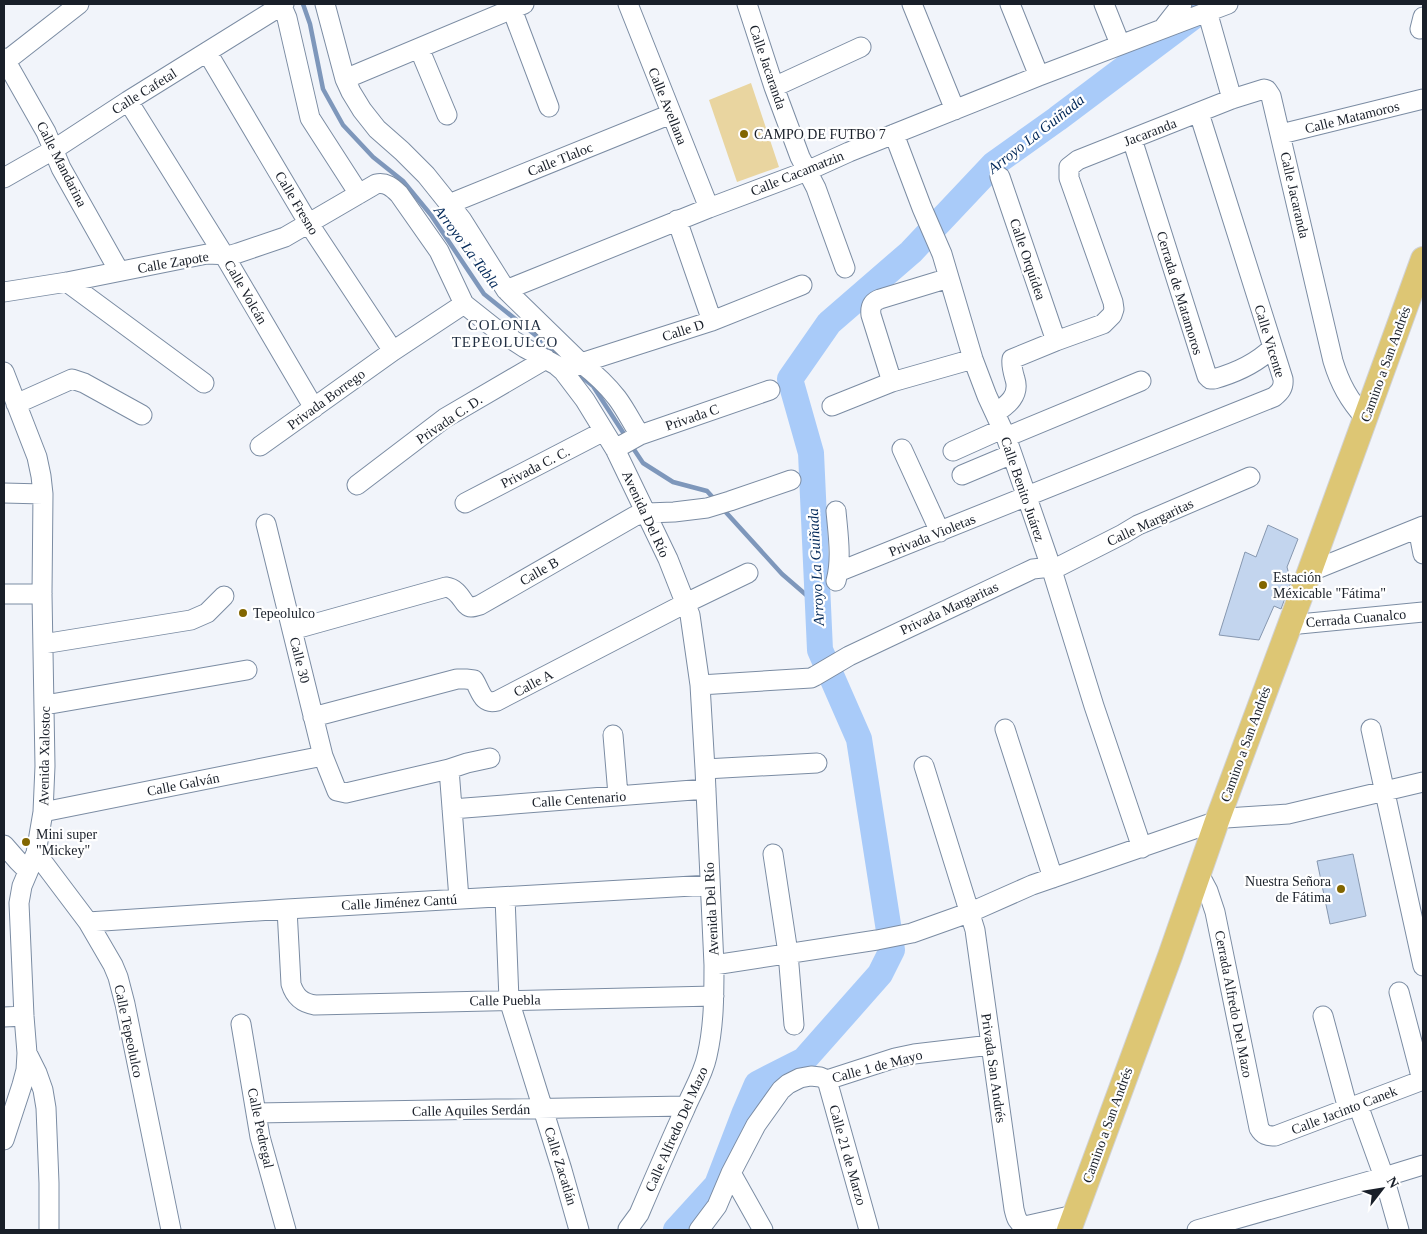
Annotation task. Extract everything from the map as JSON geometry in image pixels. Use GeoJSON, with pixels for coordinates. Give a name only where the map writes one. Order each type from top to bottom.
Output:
{"type":"FeatureCollection","features":[{"type":"Feature","properties":{"kind":"main road","name":"Camino a San Andrés"},"geometry":{"type":"LineString","coordinates":[[1072,1223],[1423,259]]}},
{"type":"Feature","properties":{"kind":"street"},"geometry":{"type":"LineString","coordinates":[[5,59],[79,4]]}},
{"type":"Feature","properties":{"kind":"street"},"geometry":{"type":"LineString","coordinates":[[282,4],[287,18],[310,118],[359,194]]}},
{"type":"Feature","properties":{"kind":"street","name":"Calle Cafetal"},"geometry":{"type":"LineString","coordinates":[[4,178],[53,150],[282,4]]}},
{"type":"Feature","properties":{"kind":"street"},"geometry":{"type":"LineString","coordinates":[[325,4],[345,79],[362,110],[377,129],[426,175],[462,220],[506,290],[572,367],[593,372],[618,399],[629,441]]}},
{"type":"Feature","properties":{"kind":"street","name":"Calle Avellana"},"geometry":{"type":"LineString","coordinates":[[628,4],[709,208]]}},
{"type":"Feature","properties":{"kind":"street","name":"Calle Jacaranda"},"geometry":{"type":"LineString","coordinates":[[746,4],[800,157],[816,188],[846,268]]}},
{"type":"Feature","properties":{"kind":"street"},"geometry":{"type":"LineString","coordinates":[[912,4],[955,110]]}},
{"type":"Feature","properties":{"kind":"street"},"geometry":{"type":"LineString","coordinates":[[1010,4],[1039,76]]}},
{"type":"Feature","properties":{"kind":"street"},"geometry":{"type":"LineString","coordinates":[[1104,4],[1120,44]]}},
{"type":"Feature","properties":{"kind":"street"},"geometry":{"type":"LineString","coordinates":[[1167,26],[1182,4]]}},
{"type":"Feature","properties":{"kind":"street","name":"Calle Cacamatzin"},"geometry":{"type":"LineString","coordinates":[[506,290],[677,220],[807,171],[849,152],[1039,76],[1228,4]]}},
{"type":"Feature","properties":{"kind":"street"},"geometry":{"type":"LineString","coordinates":[[345,79],[515,5],[549,107]]}},
{"type":"Feature","properties":{"kind":"street"},"geometry":{"type":"LineString","coordinates":[[1205,12],[1232,99]]}},
{"type":"Feature","properties":{"kind":"street"},"geometry":{"type":"LineString","coordinates":[[774,87],[861,47]]}},
{"type":"Feature","properties":{"kind":"street"},"geometry":{"type":"LineString","coordinates":[[419,48],[447,115]]}},
{"type":"Feature","properties":{"kind":"street","name":"Calle Fresno"},"geometry":{"type":"LineString","coordinates":[[207,52],[309,224],[393,351]]}},
{"type":"Feature","properties":{"kind":"street","name":"Calle Mandarina"},"geometry":{"type":"LineString","coordinates":[[5,59],[46,132],[61,168],[119,271]]}},
{"type":"Feature","properties":{"kind":"street","name":"Calle Jacaranda"},"geometry":{"type":"LineString","coordinates":[[1232,99],[1261,89],[1267,90],[1271,96],[1333,361],[1339,380],[1349,398],[1365,418]]}},
{"type":"Feature","properties":{"kind":"street","name":"Jacaranda"},"geometry":{"type":"LineString","coordinates":[[1056,341],[1103,324],[1112,315],[1114,309],[1069,178],[1069,167],[1078,160],[1232,99]]}},
{"type":"Feature","properties":{"kind":"street","name":"Calle Matamoros"},"geometry":{"type":"LineString","coordinates":[[1281,134],[1423,99]]}},
{"type":"Feature","properties":{"kind":"street","name":"Calle Volcán"},"geometry":{"type":"LineString","coordinates":[[128,101],[224,255],[314,408]]}},
{"type":"Feature","properties":{"kind":"street","name":"Calle Vicente"},"geometry":{"type":"LineString","coordinates":[[1026,497],[1274,397],[1282,389],[1283,384],[1199,112]]}},
{"type":"Feature","properties":{"kind":"street","name":"Calle Tlaloc"},"geometry":{"type":"LineString","coordinates":[[449,204],[671,114]]}},
{"type":"Feature","properties":{"kind":"street","name":"Calle Benito Juárez"},"geometry":{"type":"LineString","coordinates":[[894,134],[927,219],[938,242],[973,359],[1004,433],[1051,567],[1094,706],[1142,848]]}},
{"type":"Feature","properties":{"kind":"street","name":"Cerrada de Matamoros"},"geometry":{"type":"LineString","coordinates":[[1132,139],[1207,376],[1210,379],[1214,379],[1253,364],[1272,348]]}},
{"type":"Feature","properties":{"kind":"street","name":"Calle Orquídea"},"geometry":{"type":"LineString","coordinates":[[1000,177],[1056,341]]}},
{"type":"Feature","properties":{"kind":"street","name":"Avenida Del Río"},"geometry":{"type":"LineString","coordinates":[[359,194],[376,184],[383,183],[394,188],[439,252],[464,304],[493,327],[525,348],[546,359],[572,367],[585,400],[604,431],[629,441],[647,513],[686,603],[693,629],[700,685],[714,964]]}},
{"type":"Feature","properties":{"kind":"street","name":"Calle Zapote"},"geometry":{"type":"LineString","coordinates":[[4,292],[67,282],[207,254],[231,255],[285,237],[359,194]]}},
{"type":"Feature","properties":{"kind":"street"},"geometry":{"type":"LineString","coordinates":[[677,220],[712,321]]}},
{"type":"Feature","properties":{"kind":"street"},"geometry":{"type":"LineString","coordinates":[[892,382],[871,315],[870,308],[872,304],[880,299],[949,278]]}},
{"type":"Feature","properties":{"kind":"street"},"geometry":{"type":"LineString","coordinates":[[67,282],[204,383]]}},
{"type":"Feature","properties":{"kind":"street","name":"Calle D"},"geometry":{"type":"LineString","coordinates":[[572,367],[712,321],[802,285]]}},
{"type":"Feature","properties":{"kind":"street","name":"Privada Borrego"},"geometry":{"type":"LineString","coordinates":[[260,446],[393,351],[464,304]]}},
{"type":"Feature","properties":{"kind":"street"},"geometry":{"type":"LineString","coordinates":[[962,475],[1004,433],[1010,401],[1016,393],[1017,385],[1012,368],[1012,359],[1056,341]]}},
{"type":"Feature","properties":{"kind":"street","name":"Privada C. D."},"geometry":{"type":"LineString","coordinates":[[357,485],[445,418],[546,359]]}},
{"type":"Feature","properties":{"kind":"street"},"geometry":{"type":"LineString","coordinates":[[832,406],[892,382],[973,359]]}},
{"type":"Feature","properties":{"kind":"street","name":"Avenida Xalostoc"},"geometry":{"type":"LineString","coordinates":[[4,372],[37,457],[41,476],[43,494],[42,594],[45,705],[43,812],[36,853],[17,867],[22,886],[20,902],[12,929],[24,1016],[27,1054],[26,1070],[22,1085],[10,1103],[4,1140]]}},
{"type":"Feature","properties":{"kind":"street"},"geometry":{"type":"LineString","coordinates":[[16,404],[72,379],[84,382],[142,415]]}},
{"type":"Feature","properties":{"kind":"street"},"geometry":{"type":"LineString","coordinates":[[953,451],[1141,381]]}},
{"type":"Feature","properties":{"kind":"street","name":"Privada C"},"geometry":{"type":"LineString","coordinates":[[629,441],[770,390]]}},
{"type":"Feature","properties":{"kind":"street","name":"Privada C. C."},"geometry":{"type":"LineString","coordinates":[[465,503],[604,431]]}},
{"type":"Feature","properties":{"kind":"street"},"geometry":{"type":"LineString","coordinates":[[902,449],[940,532]]}},
{"type":"Feature","properties":{"kind":"street","name":"Calle Margaritas"},"geometry":{"type":"LineString","coordinates":[[1051,567],[1060,566],[1138,525],[1250,477]]}},
{"type":"Feature","properties":{"kind":"street","name":"Calle B"},"geometry":{"type":"LineString","coordinates":[[292,630],[446,587],[457,591],[467,606],[480,605],[635,516],[647,513],[707,508],[730,502],[791,480]]}},
{"type":"Feature","properties":{"kind":"street"},"geometry":{"type":"LineString","coordinates":[[4,492],[43,494]]}},
{"type":"Feature","properties":{"kind":"street","name":"Privada Violetas"},"geometry":{"type":"LineString","coordinates":[[836,511],[838,538],[837,577],[1026,497]]}},
{"type":"Feature","properties":{"kind":"street","name":"Calle 30"},"geometry":{"type":"LineString","coordinates":[[266,524],[313,716],[335,787],[340,792],[346,794],[449,769]]}},
{"type":"Feature","properties":{"kind":"street"},"geometry":{"type":"LineString","coordinates":[[1308,572],[1420,527],[1423,554]]}},
{"type":"Feature","properties":{"kind":"street","name":"Privada Margaritas"},"geometry":{"type":"LineString","coordinates":[[700,685],[811,678],[845,658],[1033,569],[1051,567]]}},
{"type":"Feature","properties":{"kind":"street","name":"Calle A"},"geometry":{"type":"LineString","coordinates":[[313,716],[466,678],[474,680],[486,701],[494,702],[748,573]]}},
{"type":"Feature","properties":{"kind":"street"},"geometry":{"type":"LineString","coordinates":[[4,594],[42,594]]}},
{"type":"Feature","properties":{"kind":"street"},"geometry":{"type":"LineString","coordinates":[[43,644],[191,620],[207,612],[224,596]]}},
{"type":"Feature","properties":{"kind":"street","name":"Cerrada Cuanalco"},"geometry":{"type":"LineString","coordinates":[[1289,625],[1423,612]]}},
{"type":"Feature","properties":{"kind":"street"},"geometry":{"type":"LineString","coordinates":[[45,705],[247,670]]}},
{"type":"Feature","properties":{"kind":"street"},"geometry":{"type":"LineString","coordinates":[[1005,729],[1053,878]]}},
{"type":"Feature","properties":{"kind":"street"},"geometry":{"type":"LineString","coordinates":[[1371,729],[1423,966]]}},
{"type":"Feature","properties":{"kind":"street"},"geometry":{"type":"LineString","coordinates":[[613,735],[618,795]]}},
{"type":"Feature","properties":{"kind":"street","name":"Calle Galván"},"geometry":{"type":"LineString","coordinates":[[43,812],[324,756]]}},
{"type":"Feature","properties":{"kind":"street"},"geometry":{"type":"LineString","coordinates":[[459,899],[449,769],[490,758]]}},
{"type":"Feature","properties":{"kind":"street"},"geometry":{"type":"LineString","coordinates":[[705,769],[816,763]]}},
{"type":"Feature","properties":{"kind":"street","name":"Privada San Andrés"},"geometry":{"type":"LineString","coordinates":[[924,766],[976,930],[1014,1209],[1017,1219],[1020,1224],[1025,1226],[1072,1223]]}},
{"type":"Feature","properties":{"kind":"street"},"geometry":{"type":"LineString","coordinates":[[714,964],[901,936],[971,912],[1032,885],[1217,821],[1234,816],[1288,814],[1423,782]]}},
{"type":"Feature","properties":{"kind":"street","name":"Calle Centenario"},"geometry":{"type":"LineString","coordinates":[[452,808],[706,789]]}},
{"type":"Feature","properties":{"kind":"street"},"geometry":{"type":"LineString","coordinates":[[4,845],[17,867]]}},
{"type":"Feature","properties":{"kind":"street","name":"Calle Tepeolulco"},"geometry":{"type":"LineString","coordinates":[[36,853],[88,922],[118,977],[171,1230]]}},
{"type":"Feature","properties":{"kind":"street"},"geometry":{"type":"LineString","coordinates":[[774,854],[788,954],[794,1025]]}},
{"type":"Feature","properties":{"kind":"street","name":"Cerrada Alfredo Del Mazo"},"geometry":{"type":"LineString","coordinates":[[1199,874],[1215,912],[1259,1128],[1265,1135]]}},
{"type":"Feature","properties":{"kind":"street","name":"Calle Jiménez Cantú"},"geometry":{"type":"LineString","coordinates":[[88,922],[710,885]]}},
{"type":"Feature","properties":{"kind":"street","name":"Calle Zacatlán"},"geometry":{"type":"LineString","coordinates":[[505,897],[510,1000],[579,1230]]}},
{"type":"Feature","properties":{"kind":"street","name":"Calle Puebla"},"geometry":{"type":"LineString","coordinates":[[288,909],[291,984],[293,992],[298,998],[308,1004],[714,996]]}},
{"type":"Feature","properties":{"kind":"street","name":"Calle Alfredo Del Mazo"},"geometry":{"type":"LineString","coordinates":[[628,1230],[638,1214],[702,1074],[707,1057],[712,1024],[714,964]]}},
{"type":"Feature","properties":{"kind":"street"},"geometry":{"type":"LineString","coordinates":[[1399,992],[1422,1080]]}},
{"type":"Feature","properties":{"kind":"street"},"geometry":{"type":"LineString","coordinates":[[4,1017],[24,1016]]}},
{"type":"Feature","properties":{"kind":"street"},"geometry":{"type":"LineString","coordinates":[[1324,1016],[1353,1107],[1384,1177],[1399,1230]]}},
{"type":"Feature","properties":{"kind":"street","name":"Calle Pedregal"},"geometry":{"type":"LineString","coordinates":[[241,1024],[260,1137],[286,1230]]}},
{"type":"Feature","properties":{"kind":"street","name":"Calle 1 de Mayo"},"geometry":{"type":"LineString","coordinates":[[700,1230],[716,1206],[756,1125],[781,1090],[788,1084],[800,1078],[811,1076],[820,1076],[827,1080],[895,1058],[914,1054],[991,1045]]}},
{"type":"Feature","properties":{"kind":"street"},"geometry":{"type":"LineString","coordinates":[[27,1054],[43,1090],[46,1108],[49,1230]]}},
{"type":"Feature","properties":{"kind":"street","name":"Calle 21 de Marzo"},"geometry":{"type":"LineString","coordinates":[[827,1080],[869,1230]]}},
{"type":"Feature","properties":{"kind":"street","name":"Calle Jacinto Canek"},"geometry":{"type":"LineString","coordinates":[[1265,1135],[1275,1136],[1422,1080]]}},
{"type":"Feature","properties":{"kind":"street","name":"Calle Aquiles Serdán"},"geometry":{"type":"LineString","coordinates":[[256,1113],[686,1106]]}},
{"type":"Feature","properties":{"kind":"street"},"geometry":{"type":"LineString","coordinates":[[1197,1230],[1423,1165]]}},
{"type":"Feature","properties":{"kind":"street"},"geometry":{"type":"LineString","coordinates":[[731,1173],[763,1230]]}},
{"type":"Feature","properties":{"kind":"shaded area","name":"CAMPO DE FUTBO 7"},"geometry":{"type":"Polygon","coordinates":[[[751,83],[779,167],[737,182],[709,100],[751,83]]]}},
{"type":"Feature","properties":{"kind":"building","name":"Estación Méxicable \"Fátima\""},"geometry":{"type":"Polygon","coordinates":[[[1268,525],[1298,539],[1287,567],[1291,582],[1281,609],[1274,606],[1259,640],[1219,635],[1245,552],[1256,557],[1268,525]]]}},
{"type":"Feature","properties":{"kind":"building","name":"Nuestra Señora de Fátima"},"geometry":{"type":"Polygon","coordinates":[[[1353,854],[1366,916],[1330,924],[1317,861],[1353,854]]]}},
{"type":"Feature","properties":{"kind":"waterway","name":"Arroyo La Tabla"},"geometry":{"type":"LineString","coordinates":[[303,4],[310,24],[323,89],[343,125],[373,157],[403,181],[431,215],[484,294],[561,358]]}},
{"type":"Feature","properties":{"kind":"waterway","name":"Arroyo La Guiñada"},"geometry":{"type":"LineString","coordinates":[[676,1230],[717,1185],[757,1084],[804,1060],[880,974],[892,950],[859,739],[820,650],[811,453],[790,379],[829,323],[911,252],[994,164],[1194,16]]}},
{"type":"Feature","properties":{"kind":"waterway","name":"Arroyo La Tabla"},"geometry":{"type":"LineString","coordinates":[[576,372],[593,386],[626,437]]}},
{"type":"Feature","properties":{"kind":"waterway","name":"Arroyo La Tabla"},"geometry":{"type":"LineString","coordinates":[[631,445],[643,463],[673,482],[707,491],[716,501]]}},
{"type":"Feature","properties":{"kind":"waterway","name":"Arroyo La Tabla"},"geometry":{"type":"LineString","coordinates":[[722,508],[782,574],[819,606]]}},
{"type":"Feature","properties":{"kind":"place","name":"CAMPO DE FUTBO 7"},"geometry":{"type":"Point","coordinates":[744,134]}},
{"type":"Feature","properties":{"kind":"place","name":"Estación Méxicable \"Fátima\""},"geometry":{"type":"Point","coordinates":[1263,585]}},
{"type":"Feature","properties":{"kind":"place","name":"Tepeolulco"},"geometry":{"type":"Point","coordinates":[243,613]}},
{"type":"Feature","properties":{"kind":"place","name":"Mini super \"Mickey\""},"geometry":{"type":"Point","coordinates":[26,842]}},
{"type":"Feature","properties":{"kind":"place","name":"Nuestra Señora de Fátima"},"geometry":{"type":"Point","coordinates":[1341,889]}},
{"type":"Feature","properties":{"kind":"district","name":"COLONIA TEPEOLULCO"},"geometry":{"type":"Point","coordinates":[505,334]}}]}
